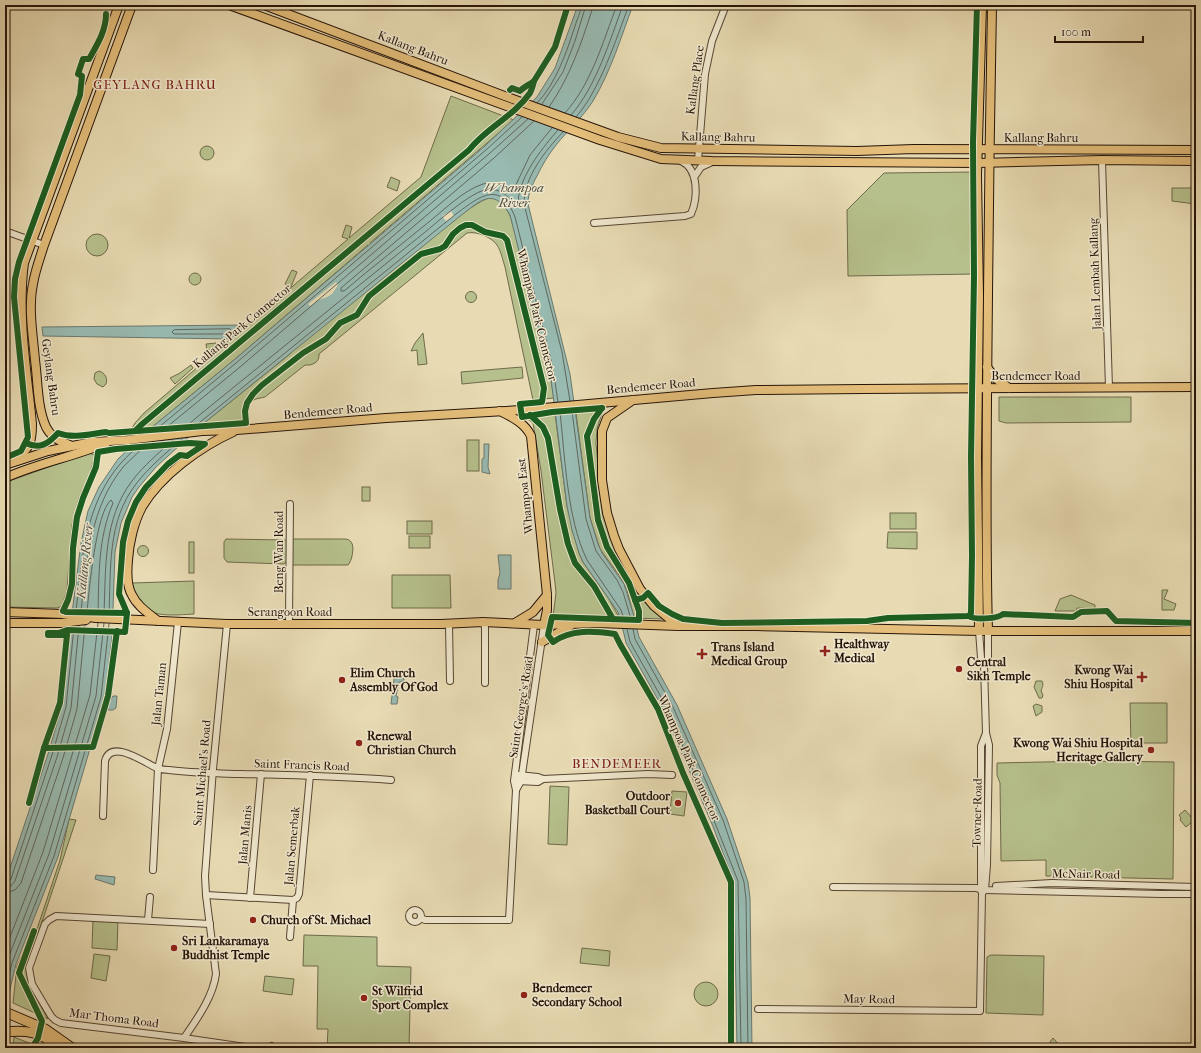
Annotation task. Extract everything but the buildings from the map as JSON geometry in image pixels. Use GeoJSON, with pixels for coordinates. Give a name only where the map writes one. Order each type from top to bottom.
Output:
{"type":"FeatureCollection","features":[{"type":"Feature","properties":{"kind":"highway"},"geometry":{"type":"LineString","coordinates":[[5,1012],[45,1029],[72,1048]]}},
{"type":"Feature","properties":{"kind":"highway"},"geometry":{"type":"LineString","coordinates":[[5,1032],[19,1031],[40,1034],[57,1048]]}},
{"type":"Feature","properties":{"kind":"main road","name":"Geylang Bahru"},"geometry":{"type":"LineString","coordinates":[[8,464],[26,451],[32,438],[22,318],[22,281],[24,263],[31,240],[119,5]]}},
{"type":"Feature","properties":{"kind":"main road","name":"Geylang Bahru"},"geometry":{"type":"LineString","coordinates":[[70,446],[54,437],[46,428],[41,410],[38,395],[32,308],[33,284],[44,245],[132,5]]}},
{"type":"Feature","properties":{"kind":"main road","name":"Kallang Bahru"},"geometry":{"type":"LineString","coordinates":[[229,5],[505,106],[661,159],[712,161],[978,163],[1102,160],[1196,161]]}},
{"type":"Feature","properties":{"kind":"main road","name":"Kallang Bahru"},"geometry":{"type":"LineString","coordinates":[[264,5],[618,137],[661,148],[857,151],[1196,150]]}},
{"type":"Feature","properties":{"kind":"main road"},"geometry":{"type":"LineString","coordinates":[[978,631],[978,150],[982,5]]}},
{"type":"Feature","properties":{"kind":"main road"},"geometry":{"type":"LineString","coordinates":[[988,631],[986,561],[987,366],[992,5]]}},
{"type":"Feature","properties":{"kind":"main road"},"geometry":{"type":"LineString","coordinates":[[987,366],[995,378],[1009,388]]}},
{"type":"Feature","properties":{"kind":"main road","name":"Bendemeer Road"},"geometry":{"type":"LineString","coordinates":[[8,464],[70,446],[92,442],[110,442],[202,431],[237,430],[499,411],[756,390],[1196,387]]}},
{"type":"Feature","properties":{"kind":"main road"},"geometry":{"type":"LineString","coordinates":[[633,400],[607,418],[602,431],[602,480],[607,513],[619,549],[640,589],[654,606],[678,626]]}},
{"type":"Feature","properties":{"kind":"main road","name":"Whampoa East"},"geometry":{"type":"LineString","coordinates":[[499,411],[520,422],[531,436],[547,595],[547,610],[544,625]]}},
{"type":"Feature","properties":{"kind":"main road"},"geometry":{"type":"LineString","coordinates":[[158,621],[138,604],[131,595],[128,586],[128,550],[139,515],[155,489],[174,471],[199,450],[237,430]]}},
{"type":"Feature","properties":{"kind":"main road","name":"Bendemeer Road"},"geometry":{"type":"LineString","coordinates":[[5,478],[40,464],[92,449],[110,442]]}},
{"type":"Feature","properties":{"kind":"main road"},"geometry":{"type":"LineString","coordinates":[[514,624],[533,612],[547,595]]}},
{"type":"Feature","properties":{"kind":"main road","name":"Serangoon Road"},"geometry":{"type":"LineString","coordinates":[[5,612],[227,624],[449,624],[483,622],[534,625],[572,625],[597,623],[615,625],[978,631],[1196,631]]}},
{"type":"Feature","properties":{"kind":"main road","name":"Serangoon Road"},"geometry":{"type":"LineString","coordinates":[[5,622],[62,623],[96,618]]}},
{"type":"Feature","properties":{"kind":"main road"},"geometry":{"type":"LineString","coordinates":[[542,642],[572,625]]}},
{"type":"Feature","properties":{"kind":"street","name":"Kallang Place"},"geometry":{"type":"LineString","coordinates":[[698,160],[706,70],[712,41],[726,5]]}},
{"type":"Feature","properties":{"kind":"street","name":"Kallang Bahru"},"geometry":{"type":"LineString","coordinates":[[679,160],[688,165],[695,176],[701,167],[712,161]]}},
{"type":"Feature","properties":{"kind":"street","name":"Jalan Lembah Kallang"},"geometry":{"type":"LineString","coordinates":[[1102,160],[1109,388]]}},
{"type":"Feature","properties":{"kind":"street"},"geometry":{"type":"LineString","coordinates":[[594,223],[686,216],[691,214],[694,206],[695,176]]}},
{"type":"Feature","properties":{"kind":"street"},"geometry":{"type":"LineString","coordinates":[[5,230],[44,245]]}},
{"type":"Feature","properties":{"kind":"street","name":"Beng Wan Road"},"geometry":{"type":"LineString","coordinates":[[289,623],[290,504]]}},
{"type":"Feature","properties":{"kind":"street","name":"Jalan Taman"},"geometry":{"type":"LineString","coordinates":[[153,870],[158,769],[167,729],[178,622]]}},
{"type":"Feature","properties":{"kind":"street"},"geometry":{"type":"LineString","coordinates":[[483,622],[485,627],[485,683]]}},
{"type":"Feature","properties":{"kind":"street","name":"Saint Michael's Road"},"geometry":{"type":"LineString","coordinates":[[184,1038],[204,1006],[215,983],[216,974],[205,876],[227,624]]}},
{"type":"Feature","properties":{"kind":"street"},"geometry":{"type":"LineString","coordinates":[[449,624],[450,681]]}},
{"type":"Feature","properties":{"kind":"street","name":"Saint George's Road"},"geometry":{"type":"LineString","coordinates":[[421,918],[425,920],[509,920],[516,790],[514,778],[523,719],[534,625]]}},
{"type":"Feature","properties":{"kind":"street","name":"Saint George's Road"},"geometry":{"type":"LineString","coordinates":[[516,790],[522,778],[544,625]]}},
{"type":"Feature","properties":{"kind":"street","name":"Towner Road"},"geometry":{"type":"LineString","coordinates":[[978,631],[981,658],[984,665],[986,733],[989,745],[987,865],[982,889],[980,1011]]}},
{"type":"Feature","properties":{"kind":"street","name":"Towner Road"},"geometry":{"type":"LineString","coordinates":[[984,665],[988,659],[988,631]]}},
{"type":"Feature","properties":{"kind":"street"},"geometry":{"type":"LineString","coordinates":[[103,816],[105,761],[108,755],[115,751],[127,753],[158,769],[213,774]]}},
{"type":"Feature","properties":{"kind":"street"},"geometry":{"type":"LineString","coordinates":[[524,764],[532,776]]}},
{"type":"Feature","properties":{"kind":"street","name":"Saint Francis Road"},"geometry":{"type":"LineString","coordinates":[[213,774],[310,775],[391,780]]}},
{"type":"Feature","properties":{"kind":"street","name":"Jalan Manis"},"geometry":{"type":"LineString","coordinates":[[250,898],[261,774]]}},
{"type":"Feature","properties":{"kind":"street","name":"Jalan Semerbak"},"geometry":{"type":"LineString","coordinates":[[206,895],[293,900],[297,898],[299,894],[310,775]]}},
{"type":"Feature","properties":{"kind":"street"},"geometry":{"type":"LineString","coordinates":[[514,778],[532,776],[543,779],[672,775]]}},
{"type":"Feature","properties":{"kind":"street"},"geometry":{"type":"LineString","coordinates":[[522,778],[538,782],[543,779]]}},
{"type":"Feature","properties":{"kind":"street","name":"McNair Road"},"geometry":{"type":"LineString","coordinates":[[982,889],[1052,884],[1196,887]]}},
{"type":"Feature","properties":{"kind":"street","name":"McNair Road"},"geometry":{"type":"LineString","coordinates":[[833,887],[1196,894]]}},
{"type":"Feature","properties":{"kind":"street"},"geometry":{"type":"LineString","coordinates":[[150,897],[148,920],[210,924]]}},
{"type":"Feature","properties":{"kind":"street"},"geometry":{"type":"LineString","coordinates":[[290,937],[293,900]]}},
{"type":"Feature","properties":{"kind":"street","name":"Mar Thoma Road"},"geometry":{"type":"LineString","coordinates":[[148,920],[59,916],[51,918],[45,924],[30,964],[29,972],[34,987],[55,1020],[61,1023],[252,1048]]}},
{"type":"Feature","properties":{"kind":"street","name":"May Road"},"geometry":{"type":"LineString","coordinates":[[758,1009],[980,1011]]}},
{"type":"Feature","properties":{"kind":"green space"},"geometry":{"type":"Polygon","coordinates":[[[451,96],[514,120],[370,243],[392,270],[441,230],[471,208],[490,198],[497,199],[505,207],[511,218],[549,369],[554,398],[533,400],[505,267],[496,244],[483,235],[467,233],[319,354],[319,357],[315,363],[305,365],[265,397],[251,401],[248,407],[248,420],[203,424],[290,354],[368,245],[234,360],[151,428],[131,430],[144,413],[348,239],[342,237],[346,225],[352,227],[349,238],[421,177],[451,96]]]}},
{"type":"Feature","properties":{"kind":"green space"},"geometry":{"type":"Polygon","coordinates":[[[207,146],[212,148],[214,153],[212,158],[207,160],[202,158],[200,153],[202,148],[207,146]]]}},
{"type":"Feature","properties":{"kind":"green space"},"geometry":{"type":"Polygon","coordinates":[[[974,172],[976,274],[848,276],[847,210],[884,173],[974,172]]]}},
{"type":"Feature","properties":{"kind":"green space"},"geometry":{"type":"Polygon","coordinates":[[[391,177],[400,181],[397,191],[387,187],[391,177]]]}},
{"type":"Feature","properties":{"kind":"green space"},"geometry":{"type":"Polygon","coordinates":[[[1172,188],[1196,188],[1196,204],[1172,201],[1172,188]]]}},
{"type":"Feature","properties":{"kind":"green space"},"geometry":{"type":"Polygon","coordinates":[[[97,234],[105,237],[108,245],[105,253],[97,256],[89,253],[86,245],[89,237],[97,234]]]}},
{"type":"Feature","properties":{"kind":"green space"},"geometry":{"type":"Polygon","coordinates":[[[292,270],[297,272],[291,287],[285,284],[292,270]]]}},
{"type":"Feature","properties":{"kind":"green space"},"geometry":{"type":"Polygon","coordinates":[[[195,273],[199,275],[201,279],[199,283],[195,285],[191,283],[189,279],[191,275],[195,273]]]}},
{"type":"Feature","properties":{"kind":"green space"},"geometry":{"type":"Polygon","coordinates":[[[469,292],[473,292],[475,293],[475,301],[469,302],[466,299],[466,295],[469,292]]]}},
{"type":"Feature","properties":{"kind":"green space"},"geometry":{"type":"Polygon","coordinates":[[[423,333],[427,364],[418,365],[417,350],[411,351],[423,333]]]}},
{"type":"Feature","properties":{"kind":"green space"},"geometry":{"type":"Polygon","coordinates":[[[216,343],[217,349],[207,350],[206,344],[216,343]]]}},
{"type":"Feature","properties":{"kind":"green space"},"geometry":{"type":"Polygon","coordinates":[[[191,365],[193,368],[175,384],[170,378],[191,365]]]}},
{"type":"Feature","properties":{"kind":"green space"},"geometry":{"type":"Polygon","coordinates":[[[522,367],[523,378],[462,384],[461,372],[522,367]]]}},
{"type":"Feature","properties":{"kind":"green space"},"geometry":{"type":"Polygon","coordinates":[[[99,371],[106,376],[107,382],[103,387],[97,384],[94,379],[95,373],[99,371]]]}},
{"type":"Feature","properties":{"kind":"green space"},"geometry":{"type":"Polygon","coordinates":[[[999,397],[1131,397],[1131,422],[1006,423],[999,421],[999,397]]]}},
{"type":"Feature","properties":{"kind":"green space"},"geometry":{"type":"Polygon","coordinates":[[[603,410],[597,429],[596,443],[599,478],[609,530],[658,614],[663,619],[634,618],[627,590],[621,578],[600,549],[590,518],[576,413],[603,410]]]}},
{"type":"Feature","properties":{"kind":"green space"},"geometry":{"type":"Polygon","coordinates":[[[555,414],[567,506],[579,553],[583,562],[609,599],[619,617],[553,617],[556,593],[541,471],[533,423],[526,418],[555,414]]]}},
{"type":"Feature","properties":{"kind":"green space"},"geometry":{"type":"Polygon","coordinates":[[[467,440],[479,440],[479,471],[467,471],[467,440]]]}},
{"type":"Feature","properties":{"kind":"green space"},"geometry":{"type":"Polygon","coordinates":[[[88,453],[95,455],[90,474],[79,498],[72,525],[67,590],[62,606],[57,608],[5,607],[5,485],[12,480],[88,453]]]}},
{"type":"Feature","properties":{"kind":"green space"},"geometry":{"type":"Polygon","coordinates":[[[362,487],[370,487],[370,501],[362,501],[362,487]]]}},
{"type":"Feature","properties":{"kind":"green space"},"geometry":{"type":"Polygon","coordinates":[[[890,513],[916,513],[916,529],[890,529],[890,513]]]}},
{"type":"Feature","properties":{"kind":"green space"},"geometry":{"type":"Polygon","coordinates":[[[407,521],[432,521],[432,534],[407,534],[407,521]]]}},
{"type":"Feature","properties":{"kind":"green space"},"geometry":{"type":"Polygon","coordinates":[[[888,532],[917,532],[917,549],[887,548],[888,532]]]}},
{"type":"Feature","properties":{"kind":"green space"},"geometry":{"type":"Polygon","coordinates":[[[409,536],[430,536],[430,548],[409,548],[409,536]]]}},
{"type":"Feature","properties":{"kind":"green space"},"geometry":{"type":"Polygon","coordinates":[[[226,539],[286,540],[289,543],[288,560],[284,564],[227,562],[224,558],[224,542],[226,539]]]}},
{"type":"Feature","properties":{"kind":"green space"},"geometry":{"type":"Polygon","coordinates":[[[292,539],[348,539],[351,541],[353,547],[351,560],[348,565],[292,565],[292,539]]]}},
{"type":"Feature","properties":{"kind":"green space"},"geometry":{"type":"Polygon","coordinates":[[[189,542],[194,542],[194,573],[189,573],[189,542]]]}},
{"type":"Feature","properties":{"kind":"green space"},"geometry":{"type":"Polygon","coordinates":[[[141,546],[145,546],[147,547],[147,555],[141,556],[138,553],[138,549],[141,546]]]}},
{"type":"Feature","properties":{"kind":"green space"},"geometry":{"type":"Polygon","coordinates":[[[392,575],[450,575],[451,608],[392,608],[392,575]]]}},
{"type":"Feature","properties":{"kind":"green space"},"geometry":{"type":"Polygon","coordinates":[[[194,581],[194,614],[178,615],[154,613],[147,610],[136,599],[132,583],[194,581]]]}},
{"type":"Feature","properties":{"kind":"green space"},"geometry":{"type":"Polygon","coordinates":[[[1162,590],[1168,590],[1164,599],[1176,604],[1174,610],[1162,610],[1162,590]]]}},
{"type":"Feature","properties":{"kind":"green space"},"geometry":{"type":"Polygon","coordinates":[[[1071,595],[1095,605],[1095,609],[1077,608],[1076,611],[1055,611],[1060,599],[1071,595]]]}},
{"type":"Feature","properties":{"kind":"green space"},"geometry":{"type":"Polygon","coordinates":[[[1036,681],[1043,682],[1041,691],[1043,695],[1042,698],[1039,698],[1034,687],[1036,681]]]}},
{"type":"Feature","properties":{"kind":"green space"},"geometry":{"type":"Polygon","coordinates":[[[1130,703],[1167,703],[1167,743],[1131,743],[1130,703]]]}},
{"type":"Feature","properties":{"kind":"green space"},"geometry":{"type":"Polygon","coordinates":[[[1036,704],[1042,706],[1042,712],[1036,716],[1033,706],[1036,704]]]}},
{"type":"Feature","properties":{"kind":"green space"},"geometry":{"type":"Polygon","coordinates":[[[1088,761],[1174,762],[1173,879],[1046,876],[1046,860],[1001,861],[1000,783],[997,775],[997,763],[1088,761]]]}},
{"type":"Feature","properties":{"kind":"green space"},"geometry":{"type":"Polygon","coordinates":[[[550,786],[569,787],[567,845],[548,844],[550,786]]]}},
{"type":"Feature","properties":{"kind":"green space","name":"Outdoor Basketball Court"},"geometry":{"type":"Polygon","coordinates":[[[672,791],[687,792],[684,816],[670,814],[672,791]]]}},
{"type":"Feature","properties":{"kind":"green space"},"geometry":{"type":"Polygon","coordinates":[[[1185,810],[1194,820],[1186,827],[1180,820],[1181,818],[1179,815],[1185,810]]]}},
{"type":"Feature","properties":{"kind":"green space"},"geometry":{"type":"Polygon","coordinates":[[[69,819],[76,820],[38,934],[36,932],[60,860],[69,819]]]}},
{"type":"Feature","properties":{"kind":"green space"},"geometry":{"type":"Polygon","coordinates":[[[93,920],[118,921],[117,950],[92,948],[93,920]]]}},
{"type":"Feature","properties":{"kind":"green space"},"geometry":{"type":"Polygon","coordinates":[[[32,932],[37,939],[26,967],[28,983],[48,1019],[13,1003],[17,966],[32,932]]]}},
{"type":"Feature","properties":{"kind":"green space","name":"St Wilfrid Sport Complex"},"geometry":{"type":"Polygon","coordinates":[[[304,935],[377,937],[377,966],[411,967],[409,1048],[327,1048],[328,1029],[317,1029],[318,966],[303,966],[304,935]]]}},
{"type":"Feature","properties":{"kind":"green space"},"geometry":{"type":"Polygon","coordinates":[[[582,948],[610,951],[609,966],[580,963],[582,948]]]}},
{"type":"Feature","properties":{"kind":"green space"},"geometry":{"type":"Polygon","coordinates":[[[94,954],[110,956],[106,981],[91,978],[94,954]]]}},
{"type":"Feature","properties":{"kind":"green space"},"geometry":{"type":"Polygon","coordinates":[[[991,955],[1044,956],[1043,1015],[986,1013],[987,957],[991,955]]]}},
{"type":"Feature","properties":{"kind":"green space"},"geometry":{"type":"Polygon","coordinates":[[[265,976],[294,979],[292,995],[263,991],[265,976]]]}},
{"type":"Feature","properties":{"kind":"green space"},"geometry":{"type":"Polygon","coordinates":[[[706,982],[711,983],[717,989],[717,999],[711,1005],[706,1006],[701,1005],[695,999],[694,994],[695,989],[701,983],[706,982]]]}},
{"type":"Feature","properties":{"kind":"green space"},"geometry":{"type":"Polygon","coordinates":[[[14,1037],[34,1045],[37,1048],[13,1048],[14,1037]]]}},
{"type":"Feature","properties":{"kind":"green space"},"geometry":{"type":"Polygon","coordinates":[[[1053,1038],[1062,1048],[1052,1048],[1050,1042],[1053,1038]]]}},
{"type":"Feature","properties":{"kind":"water"},"geometry":{"type":"Polygon","coordinates":[[[578,5],[633,5],[615,54],[599,90],[589,107],[556,145],[541,168],[532,186],[528,204],[570,374],[590,518],[598,544],[602,553],[624,584],[639,637],[677,705],[727,819],[748,882],[750,898],[752,1048],[737,1048],[734,882],[712,824],[661,705],[626,643],[618,612],[583,562],[579,553],[567,506],[551,379],[510,215],[504,206],[492,198],[486,199],[473,206],[203,424],[156,467],[132,497],[121,523],[115,552],[112,637],[105,698],[58,857],[16,964],[10,989],[7,1022],[7,1048],[5,1048],[5,883],[48,754],[62,706],[65,668],[81,543],[88,511],[99,487],[118,459],[151,428],[234,360],[485,146],[537,97],[555,68],[578,5]]]}},
{"type":"Feature","properties":{"kind":"water"},"geometry":{"type":"Polygon","coordinates":[[[247,325],[231,339],[43,336],[42,327],[247,325]]]}},
{"type":"Feature","properties":{"kind":"water"},"geometry":{"type":"Polygon","coordinates":[[[484,444],[489,444],[488,467],[490,474],[482,472],[484,444]]]}},
{"type":"Feature","properties":{"kind":"water"},"geometry":{"type":"Polygon","coordinates":[[[498,555],[511,555],[511,589],[498,589],[500,573],[498,555]]]}},
{"type":"Feature","properties":{"kind":"water"},"geometry":{"type":"Polygon","coordinates":[[[396,671],[401,674],[400,677],[404,679],[404,681],[399,682],[396,696],[398,697],[397,704],[391,704],[395,672],[396,671]]]}},
{"type":"Feature","properties":{"kind":"water"},"geometry":{"type":"Polygon","coordinates":[[[113,696],[117,696],[116,708],[113,710],[108,710],[108,704],[113,696]]]}},
{"type":"Feature","properties":{"kind":"water"},"geometry":{"type":"Polygon","coordinates":[[[96,875],[115,877],[114,885],[95,879],[96,875]]]}},
{"type":"Feature","properties":{"kind":"pier"},"geometry":{"type":"Polygon","coordinates":[[[451,211],[454,216],[446,221],[442,216],[451,211]]]}},
{"type":"Feature","properties":{"kind":"pier"},"geometry":{"type":"Polygon","coordinates":[[[336,282],[338,285],[332,294],[310,306],[308,304],[336,282]]]}},
{"type":"Feature","properties":{"kind":"pier"},"geometry":{"type":"Polygon","coordinates":[[[70,610],[115,611],[114,633],[68,632],[70,610]]]}},
{"type":"Feature","properties":{"kind":"cycle path"},"geometry":{"type":"LineString","coordinates":[[510,90],[512,88],[520,91],[534,81],[555,47],[568,5]]}},
{"type":"Feature","properties":{"kind":"cycle path"},"geometry":{"type":"LineString","coordinates":[[635,600],[643,598],[648,593],[659,606],[683,619],[722,623],[867,621],[888,618],[969,616],[971,613],[971,457],[974,276],[973,142],[977,5]]}},
{"type":"Feature","properties":{"kind":"cycle path"},"geometry":{"type":"LineString","coordinates":[[5,458],[21,451],[28,437],[14,297],[15,279],[19,262],[80,95],[82,76],[78,74],[83,59],[89,59],[98,43],[103,32],[106,14]]}},
{"type":"Feature","properties":{"kind":"cycle path","name":"Kallang Park Connector"},"geometry":{"type":"LineString","coordinates":[[135,431],[469,150],[483,135],[516,109],[530,93],[534,81]]}},
{"type":"Feature","properties":{"kind":"cycle path","name":"Whampoa Park Connector"},"geometry":{"type":"LineString","coordinates":[[26,443],[40,446],[51,440],[58,433],[76,436],[106,432],[246,423],[245,411],[247,403],[262,385],[303,353],[326,339],[340,323],[357,315],[369,296],[421,254],[440,249],[445,246],[453,234],[466,225],[472,225],[485,232],[503,236],[507,240],[544,388],[542,402],[520,404],[522,417],[552,412],[602,408]]}},
{"type":"Feature","properties":{"kind":"cycle path","name":"Whampoa Park Connector"},"geometry":{"type":"LineString","coordinates":[[602,408],[594,419],[587,436],[598,520],[607,547],[629,583],[639,611],[639,620],[552,617],[548,635],[553,642],[575,633],[599,632],[615,634],[658,709],[683,773],[731,882],[731,1048]]}},
{"type":"Feature","properties":{"kind":"cycle path"},"geometry":{"type":"LineString","coordinates":[[530,415],[543,427],[548,438],[560,509],[568,544],[575,563],[594,586],[613,619]]}},
{"type":"Feature","properties":{"kind":"cycle path"},"geometry":{"type":"LineString","coordinates":[[63,611],[68,600],[72,584],[73,548],[77,517],[96,467],[98,452],[116,449],[190,443],[205,444],[187,456],[180,455],[168,464],[146,487],[136,502],[128,521],[123,542],[119,594],[127,613],[66,612]]}},
{"type":"Feature","properties":{"kind":"cycle path"},"geometry":{"type":"LineString","coordinates":[[969,616],[991,618],[1003,614],[1073,617],[1081,612],[1107,611],[1116,621],[1196,623]]}},
{"type":"Feature","properties":{"kind":"cycle path"},"geometry":{"type":"LineString","coordinates":[[29,803],[44,748],[60,703],[67,635],[48,635],[48,633],[59,633],[67,630],[125,632],[127,613]]}},
{"type":"Feature","properties":{"kind":"cycle path"},"geometry":{"type":"LineString","coordinates":[[44,748],[93,747],[108,696],[117,631]]}},
{"type":"Feature","properties":{"kind":"cycle path"},"geometry":{"type":"LineString","coordinates":[[32,1048],[38,1038],[42,1021],[19,973],[34,931]]}},
{"type":"Feature","properties":{"kind":"place","name":"Healthway Medical"},"geometry":{"type":"Point","coordinates":[825,651]}},
{"type":"Feature","properties":{"kind":"place","name":"Trans Island Medical Group"},"geometry":{"type":"Point","coordinates":[702,654]}},
{"type":"Feature","properties":{"kind":"place","name":"Central Sikh Temple"},"geometry":{"type":"Point","coordinates":[959,669]}},
{"type":"Feature","properties":{"kind":"place","name":"Kwong Wai Shiu Hospital"},"geometry":{"type":"Point","coordinates":[1142,677]}},
{"type":"Feature","properties":{"kind":"place","name":"Elim Church Assembly Of God"},"geometry":{"type":"Point","coordinates":[342,680]}},
{"type":"Feature","properties":{"kind":"place","name":"Renewal Christian Church"},"geometry":{"type":"Point","coordinates":[359,743]}},
{"type":"Feature","properties":{"kind":"place","name":"Kwong Wai Shiu Hospital Heritage Gallery"},"geometry":{"type":"Point","coordinates":[1151,750]}},
{"type":"Feature","properties":{"kind":"place","name":"Outdoor Basketball Court"},"geometry":{"type":"Point","coordinates":[678,803]}},
{"type":"Feature","properties":{"kind":"place","name":"Church of St. Michael"},"geometry":{"type":"Point","coordinates":[253,920]}},
{"type":"Feature","properties":{"kind":"place","name":"Sri Lankaramaya Buddhist Temple"},"geometry":{"type":"Point","coordinates":[174,948]}},
{"type":"Feature","properties":{"kind":"place","name":"Bendemeer Secondary School"},"geometry":{"type":"Point","coordinates":[524,995]}},
{"type":"Feature","properties":{"kind":"place","name":"St Wilfrid Sport Complex"},"geometry":{"type":"Point","coordinates":[364,998]}},
{"type":"Feature","properties":{"kind":"district","name":"GEYLANG BAHRU"},"geometry":{"type":"Point","coordinates":[155,84]}},
{"type":"Feature","properties":{"kind":"district","name":"BENDEMEER"},"geometry":{"type":"Point","coordinates":[617,763]}},
{"type":"Feature","properties":{"kind":"water label","name":"Whampoa River"},"geometry":{"type":"Point","coordinates":[514,194]}},
{"type":"Feature","properties":{"kind":"water label","name":"Kallang River"},"geometry":{"type":"Point","coordinates":[84,561]}}]}
